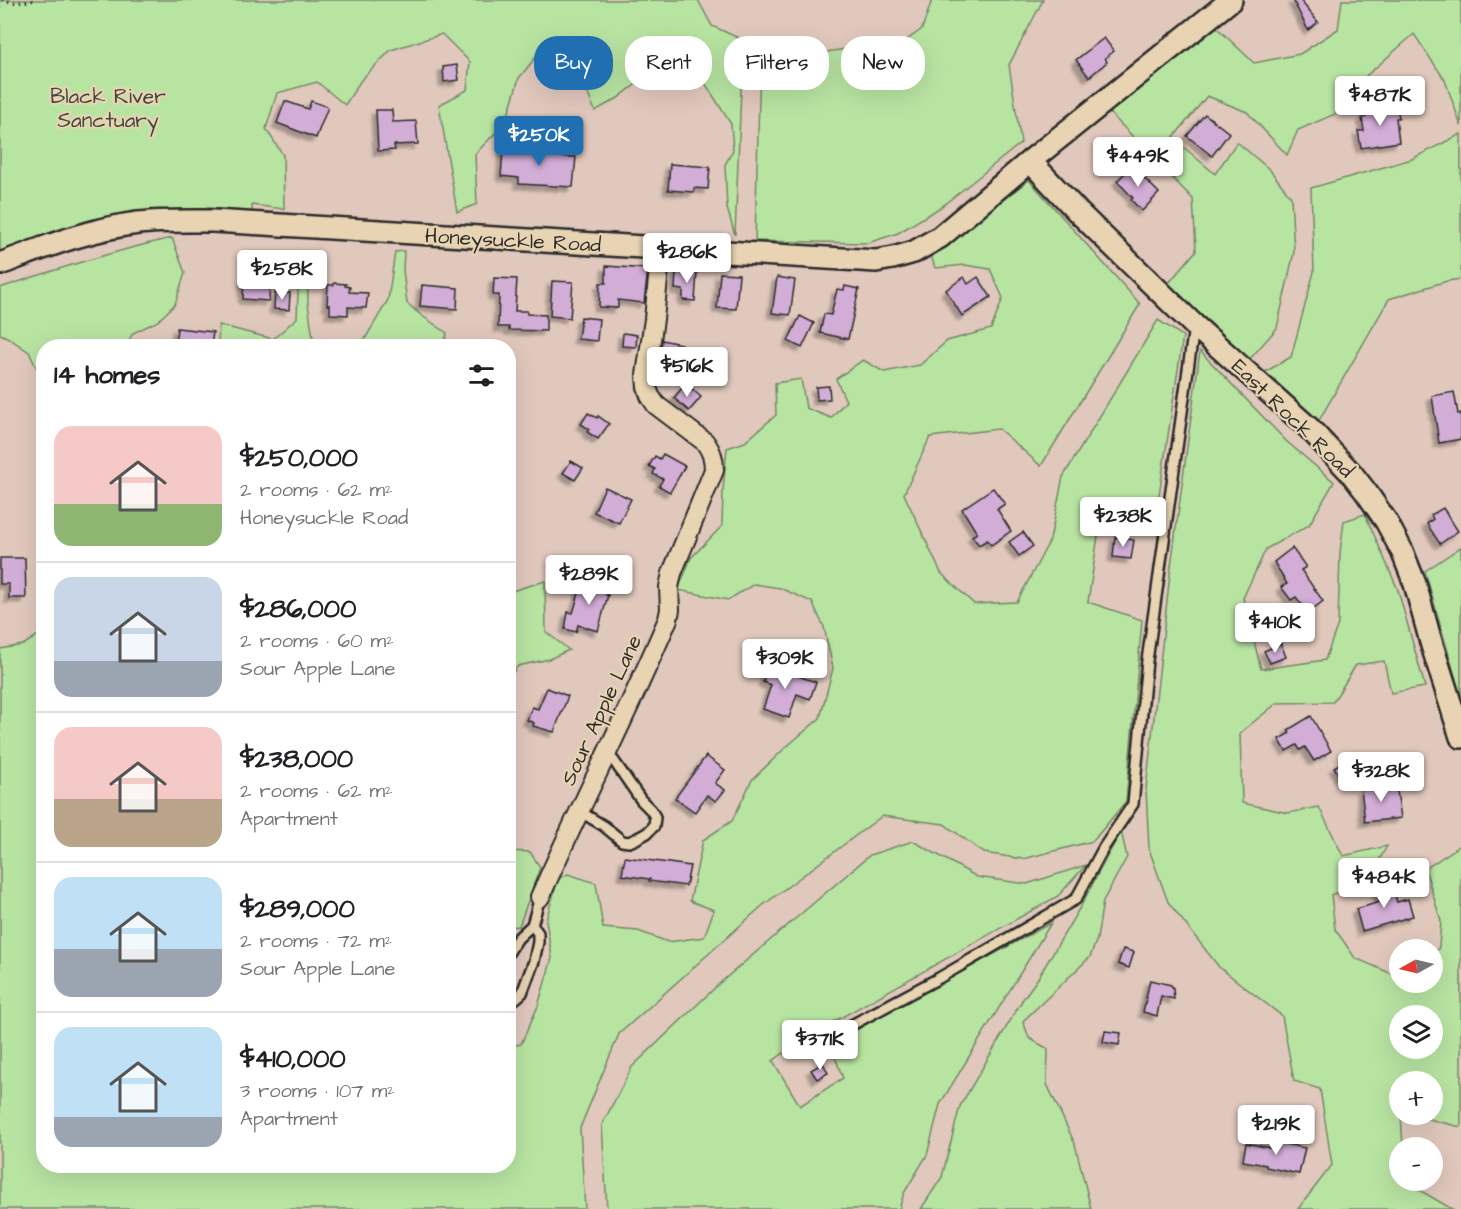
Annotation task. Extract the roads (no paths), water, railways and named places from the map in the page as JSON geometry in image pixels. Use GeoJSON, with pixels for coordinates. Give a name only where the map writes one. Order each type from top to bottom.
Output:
{"type":"FeatureCollection","features":[{"type":"Feature","properties":{"kind":"street","name":"Honeysuckle Road"},"geometry":{"type":"LineString","coordinates":[[0,264],[80,235],[138,223],[167,220],[236,222],[876,261],[893,258],[914,252],[940,237],[1030,161],[1231,0]]}},
{"type":"Feature","properties":{"kind":"street","name":"East Rock Road"},"geometry":{"type":"LineString","coordinates":[[1030,161],[1078,212],[1194,325],[1309,428],[1366,492],[1386,521],[1402,551],[1415,584],[1461,737]]}},
{"type":"Feature","properties":{"kind":"street","name":"Sour Apple Lane"},"geometry":{"type":"LineString","coordinates":[[540,897],[668,619],[672,573],[714,470],[714,458],[710,448],[656,405],[647,387],[646,375],[661,249]]}},
{"type":"Feature","properties":{"kind":"lane"},"geometry":{"type":"LineString","coordinates":[[805,1050],[939,978],[1076,899],[1104,847],[1133,804],[1147,661],[1194,325]]}},
{"type":"Feature","properties":{"kind":"lane"},"geometry":{"type":"LineString","coordinates":[[579,811],[604,826],[622,841],[629,842],[636,839],[654,826],[655,817],[651,810],[607,754]]}},
{"type":"Feature","properties":{"kind":"lane"},"geometry":{"type":"LineString","coordinates":[[516,941],[532,925],[540,897]]}},
{"type":"Feature","properties":{"kind":"lane"},"geometry":{"type":"LineString","coordinates":[[516,998],[522,993],[534,961],[538,933],[532,925]]}},
{"type":"Feature","properties":{"kind":"park label","name":"Black River Sanctuary"},"geometry":{"type":"Point","coordinates":[108,108]}}]}
